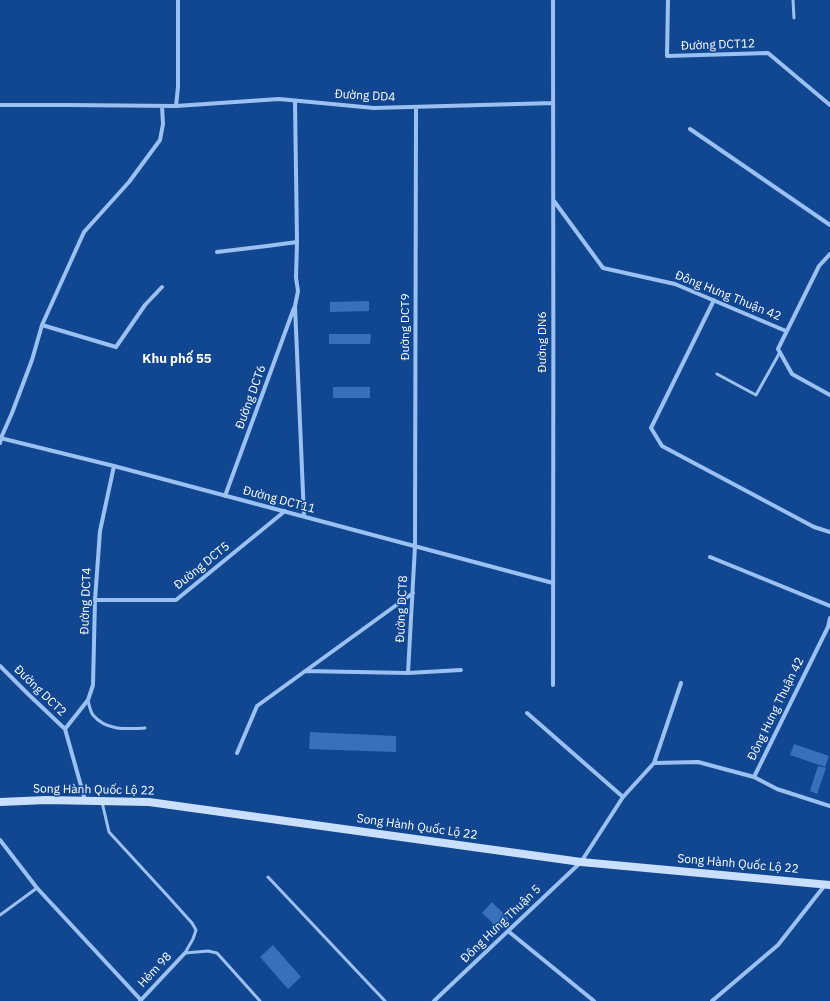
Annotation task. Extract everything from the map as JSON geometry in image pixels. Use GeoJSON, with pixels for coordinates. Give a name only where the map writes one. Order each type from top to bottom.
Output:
{"type":"FeatureCollection","features":[{"type":"Feature","properties":{"kind":"street"},"geometry":{"type":"LineString","coordinates":[[176,106],[178,86],[178,0]]}},
{"type":"Feature","properties":{"kind":"street","name":"Đường DN6"},"geometry":{"type":"LineString","coordinates":[[553,0],[553,685]]}},
{"type":"Feature","properties":{"kind":"street","name":"Đường DCT12"},"geometry":{"type":"LineString","coordinates":[[668,0],[667,56],[768,53],[830,105]]}},
{"type":"Feature","properties":{"kind":"street","name":"Đường DD4"},"geometry":{"type":"LineString","coordinates":[[0,105],[176,106],[279,99],[374,108],[553,103]]}},
{"type":"Feature","properties":{"kind":"street"},"geometry":{"type":"LineString","coordinates":[[295,101],[297,242],[296,278],[298,291],[295,306],[304,516]]}},
{"type":"Feature","properties":{"kind":"street"},"geometry":{"type":"LineString","coordinates":[[0,440],[12,414],[32,360],[42,325],[84,232],[129,182],[160,140],[163,124],[162,106]]}},
{"type":"Feature","properties":{"kind":"street","name":"Đường DCT9"},"geometry":{"type":"LineString","coordinates":[[415,546],[416,107]]}},
{"type":"Feature","properties":{"kind":"street"},"geometry":{"type":"LineString","coordinates":[[690,129],[830,225]]}},
{"type":"Feature","properties":{"kind":"street","name":"Đông Hưng Thuận 42"},"geometry":{"type":"LineString","coordinates":[[554,201],[603,268],[675,284],[786,331]]}},
{"type":"Feature","properties":{"kind":"street"},"geometry":{"type":"LineString","coordinates":[[217,252],[297,242]]}},
{"type":"Feature","properties":{"kind":"street","name":"Đông Hưng Thuận 42"},"geometry":{"type":"LineString","coordinates":[[780,352],[778,349],[786,331],[819,266],[830,254]]}},
{"type":"Feature","properties":{"kind":"street"},"geometry":{"type":"LineString","coordinates":[[42,325],[116,347],[145,305],[162,287]]}},
{"type":"Feature","properties":{"kind":"street"},"geometry":{"type":"LineString","coordinates":[[714,300],[651,428],[662,446],[814,527],[830,532]]}},
{"type":"Feature","properties":{"kind":"street","name":"Đường DCT6"},"geometry":{"type":"LineString","coordinates":[[225,496],[295,306]]}},
{"type":"Feature","properties":{"kind":"street"},"geometry":{"type":"LineString","coordinates":[[780,352],[792,374],[830,395]]}},
{"type":"Feature","properties":{"kind":"street","name":"Đường DCT11"},"geometry":{"type":"LineString","coordinates":[[0,440],[114,466],[553,583]]}},
{"type":"Feature","properties":{"kind":"street","name":"Đường DCT4"},"geometry":{"type":"LineString","coordinates":[[66,729],[88,700],[94,685],[95,600],[100,531],[114,466]]}},
{"type":"Feature","properties":{"kind":"street","name":"Đường DCT5"},"geometry":{"type":"LineString","coordinates":[[95,600],[176,600],[285,511]]}},
{"type":"Feature","properties":{"kind":"street","name":"Đường DCT8"},"geometry":{"type":"LineString","coordinates":[[408,673],[415,546]]}},
{"type":"Feature","properties":{"kind":"street"},"geometry":{"type":"LineString","coordinates":[[710,557],[830,606]]}},
{"type":"Feature","properties":{"kind":"street"},"geometry":{"type":"LineString","coordinates":[[237,753],[257,706],[413,593]]}},
{"type":"Feature","properties":{"kind":"street","name":"Đông Hưng Thuận 42"},"geometry":{"type":"LineString","coordinates":[[654,763],[698,762],[754,777],[829,627],[830,618]]}},
{"type":"Feature","properties":{"kind":"street","name":"Đường DCT2"},"geometry":{"type":"LineString","coordinates":[[0,666],[66,729],[86,801]]}},
{"type":"Feature","properties":{"kind":"street"},"geometry":{"type":"LineString","coordinates":[[305,670],[408,673],[461,670]]}},
{"type":"Feature","properties":{"kind":"street"},"geometry":{"type":"LineString","coordinates":[[581,862],[623,797],[654,763],[681,683]]}},
{"type":"Feature","properties":{"kind":"street"},"geometry":{"type":"LineString","coordinates":[[527,713],[623,797]]}},
{"type":"Feature","properties":{"kind":"street"},"geometry":{"type":"LineString","coordinates":[[754,777],[777,789],[830,806]]}},
{"type":"Feature","properties":{"kind":"street","name":"Song Hành Quốc Lộ 22"},"geometry":{"type":"LineString","coordinates":[[0,802],[46,800],[149,802],[581,862],[828,885]]}},
{"type":"Feature","properties":{"kind":"street"},"geometry":{"type":"LineString","coordinates":[[0,840],[37,888],[140,1001]]}},
{"type":"Feature","properties":{"kind":"street","name":"Đông Hưng Thuận 5"},"geometry":{"type":"LineString","coordinates":[[434,1001],[581,862]]}},
{"type":"Feature","properties":{"kind":"street"},"geometry":{"type":"LineString","coordinates":[[712,1001],[778,944],[828,885]]}},
{"type":"Feature","properties":{"kind":"street"},"geometry":{"type":"LineString","coordinates":[[508,931],[594,1001]]}},
{"type":"Feature","properties":{"kind":"street","name":"Hẻm 98"},"geometry":{"type":"LineString","coordinates":[[140,1001],[185,953]]}},
{"type":"Feature","properties":{"kind":"lane"},"geometry":{"type":"LineString","coordinates":[[793,0],[794,18]]}},
{"type":"Feature","properties":{"kind":"lane"},"geometry":{"type":"LineString","coordinates":[[717,374],[756,395],[780,352]]}},
{"type":"Feature","properties":{"kind":"lane"},"geometry":{"type":"LineString","coordinates":[[88,700],[93,715],[108,725],[120,729],[145,728]]}},
{"type":"Feature","properties":{"kind":"lane"},"geometry":{"type":"LineString","coordinates":[[102,801],[109,832],[192,923],[196,930],[185,953]]}},
{"type":"Feature","properties":{"kind":"lane"},"geometry":{"type":"LineString","coordinates":[[268,878],[385,1001]]}},
{"type":"Feature","properties":{"kind":"lane"},"geometry":{"type":"LineString","coordinates":[[0,915],[37,888]]}},
{"type":"Feature","properties":{"kind":"lane"},"geometry":{"type":"LineString","coordinates":[[185,953],[208,951],[217,952],[260,1001]]}},
{"type":"Feature","properties":{"kind":"building"},"geometry":{"type":"Polygon","coordinates":[[[369,301],[369,311],[330,312],[330,302],[369,301]]]}},
{"type":"Feature","properties":{"kind":"building"},"geometry":{"type":"Polygon","coordinates":[[[329,334],[371,334],[370,344],[329,344],[329,334]]]}},
{"type":"Feature","properties":{"kind":"building"},"geometry":{"type":"Polygon","coordinates":[[[333,387],[370,387],[370,398],[333,398],[333,387]]]}},
{"type":"Feature","properties":{"kind":"building"},"geometry":{"type":"Polygon","coordinates":[[[310,732],[396,736],[396,752],[309,749],[310,732]]]}},
{"type":"Feature","properties":{"kind":"building"},"geometry":{"type":"Polygon","coordinates":[[[794,744],[829,756],[825,767],[790,755],[794,744]]]}},
{"type":"Feature","properties":{"kind":"building"},"geometry":{"type":"Polygon","coordinates":[[[818,766],[826,768],[817,794],[810,791],[818,766]]]}},
{"type":"Feature","properties":{"kind":"building"},"geometry":{"type":"Polygon","coordinates":[[[492,902],[509,919],[499,929],[482,913],[492,902]]]}},
{"type":"Feature","properties":{"kind":"building"},"geometry":{"type":"Polygon","coordinates":[[[273,945],[301,977],[288,989],[260,957],[273,945]]]}},
{"type":"Feature","properties":{"kind":"district","name":"Khu phố 55"},"geometry":{"type":"Point","coordinates":[177,359]}}]}
